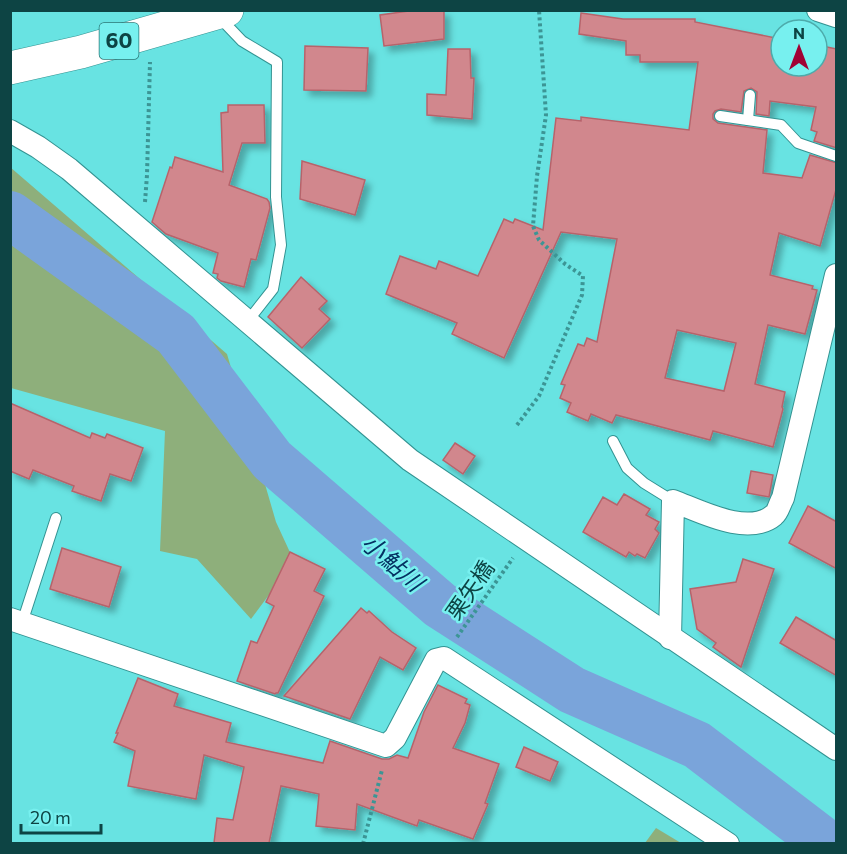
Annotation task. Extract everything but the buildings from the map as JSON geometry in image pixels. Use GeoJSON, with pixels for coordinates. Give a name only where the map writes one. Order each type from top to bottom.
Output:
{"type":"FeatureCollection","features":[{"type":"Feature","properties":{"kind":"main road","name":"60"},"geometry":{"type":"LineString","coordinates":[[10,68],[81,52],[156,26],[221,12]]}},
{"type":"Feature","properties":{"kind":"street"},"geometry":{"type":"LineString","coordinates":[[10,131],[69,169],[410,460],[837,749]]}},
{"type":"Feature","properties":{"kind":"street"},"geometry":{"type":"LineString","coordinates":[[670,638],[673,501],[734,523],[756,524],[775,515],[783,498],[837,275]]}},
{"type":"Feature","properties":{"kind":"street"},"geometry":{"type":"LineString","coordinates":[[16,621],[386,746],[395,738],[436,660],[444,658],[728,843]]}},
{"type":"Feature","properties":{"kind":"lane"},"geometry":{"type":"LineString","coordinates":[[221,12],[242,41],[277,62],[276,197],[280,245],[273,289],[247,322]]}},
{"type":"Feature","properties":{"kind":"lane"},"geometry":{"type":"LineString","coordinates":[[748,120],[750,95]]}},
{"type":"Feature","properties":{"kind":"lane"},"geometry":{"type":"LineString","coordinates":[[720,116],[781,125],[798,143],[837,156]]}},
{"type":"Feature","properties":{"kind":"lane"},"geometry":{"type":"LineString","coordinates":[[614,441],[627,468],[644,483],[673,501]]}},
{"type":"Feature","properties":{"kind":"lane"},"geometry":{"type":"LineString","coordinates":[[16,621],[56,518]]}},
{"type":"Feature","properties":{"kind":"path"},"geometry":{"type":"LineString","coordinates":[[517,425],[539,396],[582,295],[583,276],[565,264],[539,240],[533,226],[537,176],[546,115],[539,10]]}},
{"type":"Feature","properties":{"kind":"path"},"geometry":{"type":"LineString","coordinates":[[147,175],[149,84]]}},
{"type":"Feature","properties":{"kind":"path","name":"栗矢橋"},"geometry":{"type":"LineString","coordinates":[[454,641],[513,558]]}},
{"type":"Feature","properties":{"kind":"path"},"geometry":{"type":"LineString","coordinates":[[363,843],[387,754],[386,746]]}},
{"type":"Feature","properties":{"kind":"green space"},"geometry":{"type":"Polygon","coordinates":[[[10,167],[227,354],[276,522],[294,561],[251,619],[197,559],[160,551],[165,431],[11,388],[10,167]]]}},
{"type":"Feature","properties":{"kind":"green space"},"geometry":{"type":"Polygon","coordinates":[[[656,828],[681,843],[645,843],[656,828]]]}},
{"type":"Feature","properties":{"kind":"waterway","name":"小鮎川"},"geometry":{"type":"LineString","coordinates":[[10,215],[176,334],[272,460],[440,605],[572,690],[697,745],[827,844]]}}]}
